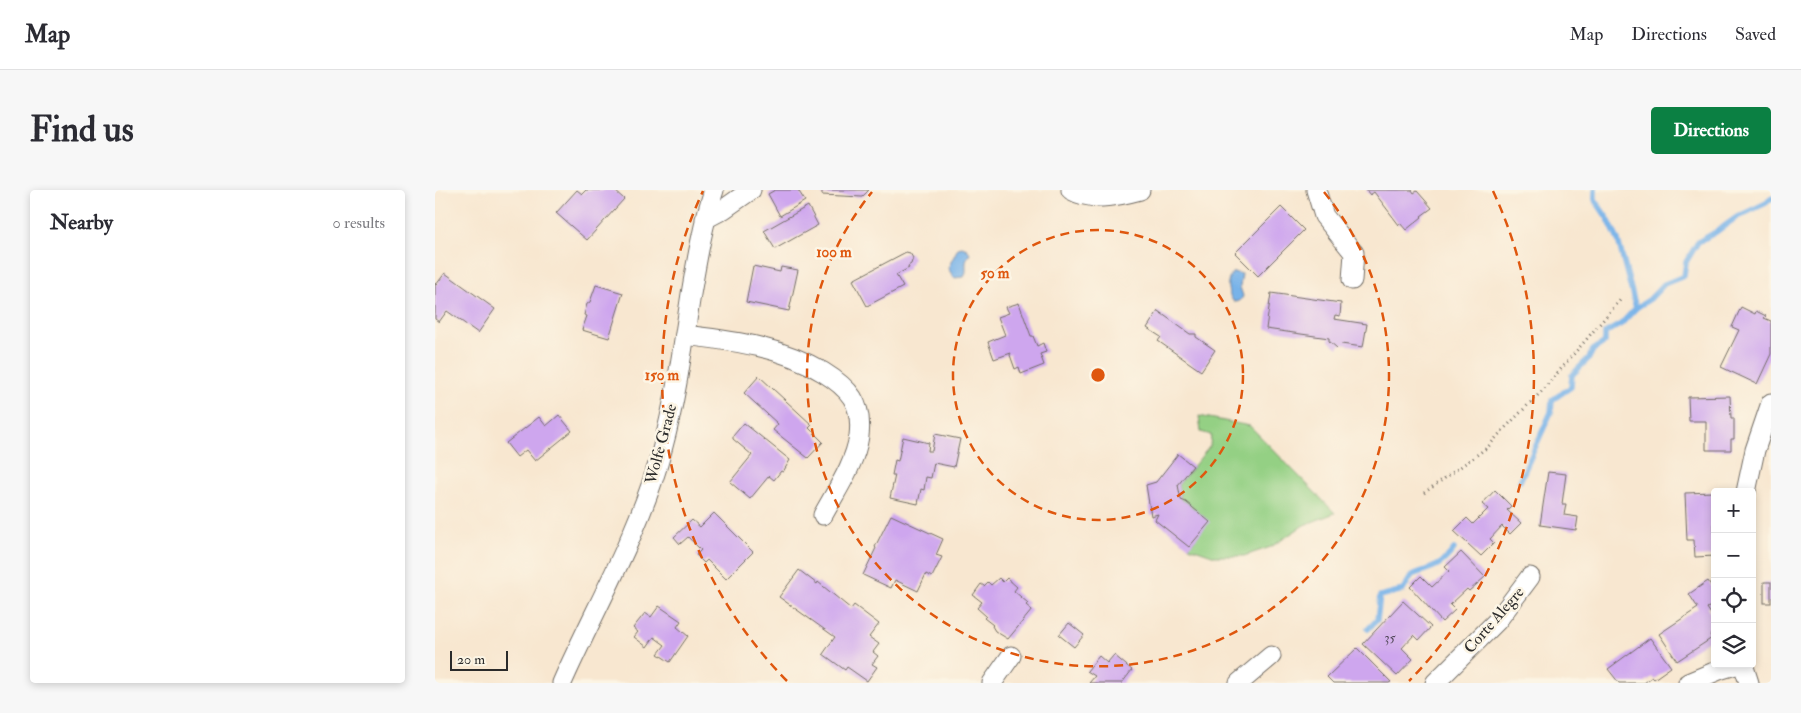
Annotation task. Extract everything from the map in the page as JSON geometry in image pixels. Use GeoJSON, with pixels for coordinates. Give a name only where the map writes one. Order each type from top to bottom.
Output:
{"type":"FeatureCollection","features":[{"type":"Feature","properties":{"kind":"street","name":"Wolfe Grade"},"geometry":{"type":"LineString","coordinates":[[562,683],[629,541],[652,483],[669,420],[705,219],[714,190]]}},
{"type":"Feature","properties":{"kind":"street"},"geometry":{"type":"LineString","coordinates":[[705,219],[724,209],[751,190]]}},
{"type":"Feature","properties":{"kind":"street"},"geometry":{"type":"LineString","coordinates":[[1071,190],[1081,194],[1102,197],[1140,190]]}},
{"type":"Feature","properties":{"kind":"street"},"geometry":{"type":"LineString","coordinates":[[1316,190],[1324,216],[1354,253],[1352,280]]}},
{"type":"Feature","properties":{"kind":"street"},"geometry":{"type":"LineString","coordinates":[[685,334],[750,344],[784,353],[815,367],[835,379],[849,392],[858,410],[859,437],[849,466],[823,515]]}},
{"type":"Feature","properties":{"kind":"street"},"geometry":{"type":"LineString","coordinates":[[1747,488],[1755,450],[1771,403]]}},
{"type":"Feature","properties":{"kind":"street","name":"Corte Alegre"},"geometry":{"type":"LineString","coordinates":[[1435,683],[1497,621],[1530,577]]}},
{"type":"Feature","properties":{"kind":"street"},"geometry":{"type":"LineString","coordinates":[[992,683],[1011,656]]}},
{"type":"Feature","properties":{"kind":"street"},"geometry":{"type":"LineString","coordinates":[[1239,683],[1271,656]]}},
{"type":"Feature","properties":{"kind":"street"},"geometry":{"type":"LineString","coordinates":[[1688,683],[1726,668]]}},
{"type":"Feature","properties":{"kind":"street"},"geometry":{"type":"LineString","coordinates":[[1744,668],[1749,683]]}},
{"type":"Feature","properties":{"kind":"path"},"geometry":{"type":"LineString","coordinates":[[1424,493],[1489,448],[1502,431],[1541,392],[1622,298]]}},
{"type":"Feature","properties":{"kind":"green space"},"geometry":{"type":"Polygon","coordinates":[[[1199,416],[1250,426],[1335,513],[1304,525],[1271,547],[1244,556],[1215,556],[1189,547],[1209,522],[1186,502],[1181,500],[1178,485],[1210,446],[1211,435],[1201,432],[1199,416]]]}},
{"type":"Feature","properties":{"kind":"water"},"geometry":{"type":"Polygon","coordinates":[[[962,247],[970,253],[966,260],[965,274],[964,277],[954,278],[948,268],[958,248],[962,247]]]}},
{"type":"Feature","properties":{"kind":"water"},"geometry":{"type":"Polygon","coordinates":[[[1233,272],[1242,274],[1240,287],[1243,296],[1237,302],[1233,301],[1229,294],[1229,279],[1233,272]]]}},
{"type":"Feature","properties":{"kind":"building"},"geometry":{"type":"Polygon","coordinates":[[[577,190],[582,194],[586,190],[614,190],[624,199],[587,240],[556,213],[577,190]]]}},
{"type":"Feature","properties":{"kind":"building"},"geometry":{"type":"Polygon","coordinates":[[[775,190],[798,190],[805,201],[780,216],[768,194],[775,190]]]}},
{"type":"Feature","properties":{"kind":"building"},"geometry":{"type":"Polygon","coordinates":[[[822,190],[869,190],[862,197],[822,195],[822,190]]]}},
{"type":"Feature","properties":{"kind":"building"},"geometry":{"type":"Polygon","coordinates":[[[1366,190],[1412,190],[1414,193],[1417,191],[1432,208],[1406,230],[1400,223],[1399,225],[1374,192],[1370,195],[1366,190]]]}},
{"type":"Feature","properties":{"kind":"building"},"geometry":{"type":"Polygon","coordinates":[[[808,206],[818,225],[775,249],[764,231],[808,206]]]}},
{"type":"Feature","properties":{"kind":"building"},"geometry":{"type":"Polygon","coordinates":[[[1281,207],[1304,230],[1258,276],[1235,253],[1281,207]]]}},
{"type":"Feature","properties":{"kind":"building"},"geometry":{"type":"Polygon","coordinates":[[[906,252],[910,253],[913,258],[911,264],[908,266],[909,268],[896,275],[903,287],[867,306],[853,280],[906,252]]]}},
{"type":"Feature","properties":{"kind":"building"},"geometry":{"type":"Polygon","coordinates":[[[753,266],[780,272],[781,267],[798,270],[789,311],[746,302],[753,266]]]}},
{"type":"Feature","properties":{"kind":"building"},"geometry":{"type":"Polygon","coordinates":[[[445,273],[495,309],[478,333],[447,311],[439,322],[435,319],[435,283],[436,285],[445,273]]]}},
{"type":"Feature","properties":{"kind":"building"},"geometry":{"type":"Polygon","coordinates":[[[596,285],[623,293],[609,338],[582,330],[587,316],[584,315],[587,304],[590,302],[596,285]]]}},
{"type":"Feature","properties":{"kind":"building"},"geometry":{"type":"Polygon","coordinates":[[[1271,293],[1341,303],[1340,316],[1335,315],[1334,319],[1367,324],[1363,347],[1341,344],[1337,348],[1329,341],[1329,338],[1266,329],[1271,293]]]}},
{"type":"Feature","properties":{"kind":"building"},"geometry":{"type":"Polygon","coordinates":[[[1019,303],[1031,336],[1033,336],[1037,346],[1043,343],[1046,352],[1040,354],[1044,365],[1021,374],[1019,367],[1015,369],[1011,353],[994,359],[988,342],[1005,335],[998,317],[1009,313],[1006,307],[1019,303]]]}},
{"type":"Feature","properties":{"kind":"building"},"geometry":{"type":"Polygon","coordinates":[[[1741,307],[1755,314],[1756,311],[1771,321],[1771,354],[1757,384],[1721,367],[1739,330],[1732,327],[1741,307]]]}},
{"type":"Feature","properties":{"kind":"building"},"geometry":{"type":"Polygon","coordinates":[[[1158,311],[1190,334],[1196,334],[1196,337],[1215,350],[1201,371],[1158,341],[1161,337],[1147,328],[1158,311]]]}},
{"type":"Feature","properties":{"kind":"building"},"geometry":{"type":"Polygon","coordinates":[[[759,376],[812,425],[809,428],[823,442],[808,458],[773,430],[778,424],[744,393],[759,376]]]}},
{"type":"Feature","properties":{"kind":"building"},"geometry":{"type":"Polygon","coordinates":[[[1730,396],[1731,418],[1734,418],[1734,439],[1731,439],[1731,450],[1706,450],[1706,421],[1689,421],[1688,397],[1730,396]]]}},
{"type":"Feature","properties":{"kind":"building"},"geometry":{"type":"Polygon","coordinates":[[[559,415],[572,431],[535,461],[526,450],[517,457],[506,443],[539,417],[546,426],[559,415]]]}},
{"type":"Feature","properties":{"kind":"building"},"geometry":{"type":"Polygon","coordinates":[[[744,423],[790,460],[783,472],[781,471],[774,480],[769,476],[750,499],[730,482],[752,455],[733,439],[733,436],[744,423]]]}},
{"type":"Feature","properties":{"kind":"building"},"geometry":{"type":"Polygon","coordinates":[[[935,434],[960,439],[954,467],[934,463],[931,478],[926,477],[924,490],[921,489],[918,504],[890,498],[895,475],[892,475],[895,460],[898,461],[903,437],[929,443],[928,451],[932,451],[935,434]]]}},
{"type":"Feature","properties":{"kind":"building"},"geometry":{"type":"Polygon","coordinates":[[[1178,454],[1193,466],[1178,485],[1181,500],[1210,522],[1189,547],[1155,520],[1158,514],[1151,516],[1146,485],[1156,482],[1178,454]]]}},
{"type":"Feature","properties":{"kind":"building"},"geometry":{"type":"Polygon","coordinates":[[[1548,472],[1566,474],[1562,504],[1566,504],[1564,515],[1578,517],[1576,530],[1540,525],[1548,472]]]}},
{"type":"Feature","properties":{"kind":"building"},"geometry":{"type":"Polygon","coordinates":[[[1495,490],[1511,506],[1507,510],[1521,523],[1510,534],[1502,526],[1490,539],[1494,543],[1481,556],[1454,531],[1467,518],[1473,524],[1488,509],[1482,504],[1495,490]]]}},
{"type":"Feature","properties":{"kind":"building"},"geometry":{"type":"Polygon","coordinates":[[[1711,492],[1711,556],[1695,557],[1694,540],[1687,540],[1685,493],[1711,492]]]}},
{"type":"Feature","properties":{"kind":"building"},"geometry":{"type":"Polygon","coordinates":[[[714,513],[753,552],[726,579],[707,560],[704,563],[696,555],[701,550],[688,537],[680,544],[674,537],[692,520],[700,527],[714,513]]]}},
{"type":"Feature","properties":{"kind":"building"},"geometry":{"type":"Polygon","coordinates":[[[891,515],[943,539],[936,555],[942,557],[932,577],[926,574],[918,591],[895,580],[891,588],[863,575],[891,515]]]}},
{"type":"Feature","properties":{"kind":"building"},"geometry":{"type":"Polygon","coordinates":[[[1461,552],[1485,577],[1469,591],[1467,589],[1450,605],[1455,610],[1442,622],[1410,587],[1421,576],[1432,587],[1449,571],[1445,567],[1461,552]]]}},
{"type":"Feature","properties":{"kind":"building"},"geometry":{"type":"Polygon","coordinates":[[[799,570],[817,584],[818,582],[851,609],[854,605],[879,624],[869,637],[879,644],[873,652],[878,656],[872,664],[877,667],[867,681],[847,667],[845,670],[823,654],[835,637],[779,597],[799,570]]]}},
{"type":"Feature","properties":{"kind":"building"},"geometry":{"type":"Polygon","coordinates":[[[999,578],[1003,582],[1007,578],[1017,587],[1014,591],[1028,603],[1026,605],[1032,610],[1008,639],[995,631],[993,625],[984,618],[986,616],[977,608],[982,602],[973,595],[981,584],[984,586],[988,582],[991,585],[999,578]]]}},
{"type":"Feature","properties":{"kind":"building"},"geometry":{"type":"Polygon","coordinates":[[[1708,581],[1711,585],[1711,606],[1707,608],[1711,614],[1711,639],[1677,661],[1659,634],[1698,608],[1689,594],[1708,581]]]}},
{"type":"Feature","properties":{"kind":"building"},"geometry":{"type":"Polygon","coordinates":[[[1764,582],[1771,582],[1771,603],[1764,603],[1764,582]]]}},
{"type":"Feature","properties":{"kind":"building"},"geometry":{"type":"Polygon","coordinates":[[[1403,601],[1431,627],[1419,640],[1414,635],[1402,648],[1413,659],[1397,676],[1363,644],[1403,601]]]}},
{"type":"Feature","properties":{"kind":"building"},"geometry":{"type":"Polygon","coordinates":[[[659,606],[681,621],[677,627],[688,636],[670,662],[658,654],[665,645],[654,637],[647,647],[634,637],[638,632],[633,628],[645,613],[651,617],[659,606]]]}},
{"type":"Feature","properties":{"kind":"building"},"geometry":{"type":"Polygon","coordinates":[[[1069,623],[1084,635],[1074,647],[1059,635],[1069,623]]]}},
{"type":"Feature","properties":{"kind":"building"},"geometry":{"type":"Polygon","coordinates":[[[1650,638],[1671,667],[1654,679],[1652,677],[1644,683],[1619,683],[1608,669],[1650,638]]]}},
{"type":"Feature","properties":{"kind":"building"},"geometry":{"type":"Polygon","coordinates":[[[1357,648],[1391,682],[1333,683],[1327,677],[1357,648]]]}},
{"type":"Feature","properties":{"kind":"building"},"geometry":{"type":"Polygon","coordinates":[[[1114,655],[1132,670],[1122,683],[1089,683],[1095,676],[1087,671],[1099,656],[1107,663],[1114,655]]]}},
{"type":"Feature","properties":{"kind":"waterway"},"geometry":{"type":"LineString","coordinates":[[1595,190],[1595,200],[1608,219],[1618,240],[1636,308]]}},
{"type":"Feature","properties":{"kind":"waterway"},"geometry":{"type":"LineString","coordinates":[[1520,481],[1551,412],[1552,400],[1571,387],[1572,375],[1589,358],[1593,350],[1605,342],[1605,333],[1621,324],[1664,284],[1684,276],[1686,262],[1698,242],[1737,217],[1766,203],[1771,198]]}},
{"type":"Feature","properties":{"kind":"waterway"},"geometry":{"type":"LineString","coordinates":[[1368,629],[1377,620],[1380,596],[1403,590],[1412,575],[1440,564],[1454,549]]}}]}
